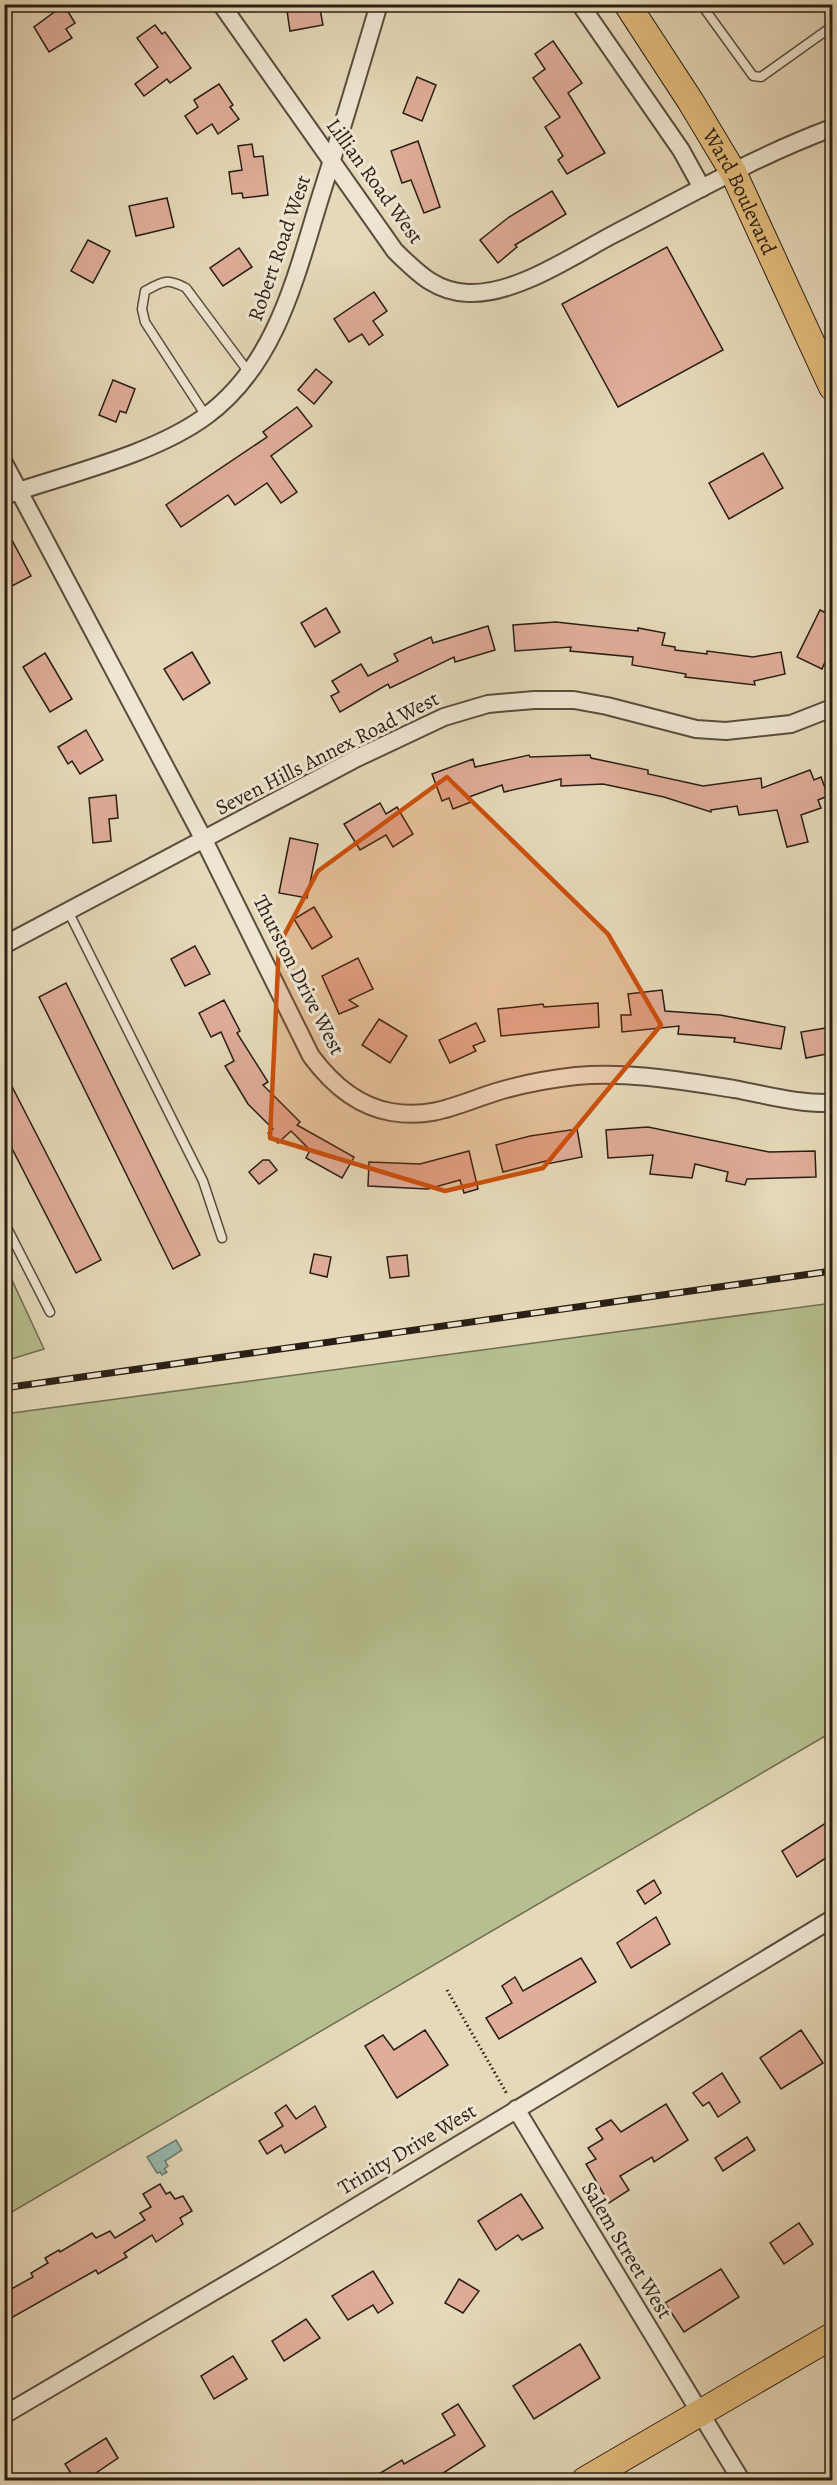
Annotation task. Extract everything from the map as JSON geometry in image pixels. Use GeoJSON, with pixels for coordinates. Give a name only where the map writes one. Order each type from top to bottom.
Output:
{"type":"FeatureCollection","features":[{"type":"Feature","properties":{"kind":"main road","name":"Ward Boulevard"},"geometry":{"type":"LineString","coordinates":[[627,4],[692,102],[733,172],[832,387]]}},
{"type":"Feature","properties":{"kind":"main road"},"geometry":{"type":"LineString","coordinates":[[585,2481],[832,2336]]}},
{"type":"Feature","properties":{"kind":"street","name":"Lillian Road West"},"geometry":{"type":"LineString","coordinates":[[221,4],[395,251],[433,285],[449,291],[487,292],[525,281],[733,172],[803,139],[832,129]]}},
{"type":"Feature","properties":{"kind":"street","name":"Robert Road West"},"geometry":{"type":"LineString","coordinates":[[12,493],[152,447],[207,416],[250,374],[279,323],[332,163],[379,4]]}},
{"type":"Feature","properties":{"kind":"street"},"geometry":{"type":"LineString","coordinates":[[580,4],[681,150],[702,188]]}},
{"type":"Feature","properties":{"kind":"street","name":"Thurston Drive West"},"geometry":{"type":"LineString","coordinates":[[4,462],[12,493],[204,840],[311,1056],[342,1090],[365,1104],[388,1111],[411,1114],[434,1113],[534,1082],[614,1074],[735,1089],[784,1100],[832,1103]]}},
{"type":"Feature","properties":{"kind":"street","name":"Seven Hills Annex Road West"},"geometry":{"type":"LineString","coordinates":[[4,945],[376,748],[444,717],[488,704],[534,700],[574,700],[696,729],[726,731],[791,724],[832,708]]}},
{"type":"Feature","properties":{"kind":"street","name":"Trinity Drive West"},"geometry":{"type":"LineString","coordinates":[[4,2415],[286,2249],[832,1919]]}},
{"type":"Feature","properties":{"kind":"street","name":"Salem Street West"},"geometry":{"type":"LineString","coordinates":[[516,2109],[741,2481]]}},
{"type":"Feature","properties":{"kind":"lane"},"geometry":{"type":"LineString","coordinates":[[701,4],[753,76],[760,77],[827,30],[832,29]]}},
{"type":"Feature","properties":{"kind":"lane"},"geometry":{"type":"LineString","coordinates":[[207,416],[146,322],[142,309],[145,291],[163,281],[176,282],[186,288],[250,374]]}},
{"type":"Feature","properties":{"kind":"lane"},"geometry":{"type":"LineString","coordinates":[[68,911],[203,1181],[222,1238]]}},
{"type":"Feature","properties":{"kind":"lane"},"geometry":{"type":"LineString","coordinates":[[4,1222],[50,1312]]}},
{"type":"Feature","properties":{"kind":"path"},"geometry":{"type":"LineString","coordinates":[[447,1990],[516,2109]]}},
{"type":"Feature","properties":{"kind":"highlighted area"},"geometry":{"type":"Polygon","coordinates":[[[447,777],[608,934],[661,1025],[543,1168],[445,1191],[270,1138],[279,945],[318,871],[447,777]]]}},
{"type":"Feature","properties":{"kind":"green space"},"geometry":{"type":"Polygon","coordinates":[[[5,1265],[44,1349],[4,1361],[5,1265]]]}},
{"type":"Feature","properties":{"kind":"green space"},"geometry":{"type":"Polygon","coordinates":[[[832,1303],[832,1732],[5,2216],[5,1414],[832,1303]]]}},
{"type":"Feature","properties":{"kind":"water"},"geometry":{"type":"Polygon","coordinates":[[[176,2140],[182,2150],[165,2161],[168,2166],[164,2169],[167,2172],[162,2175],[160,2172],[157,2173],[147,2157],[176,2140]]]}},
{"type":"Feature","properties":{"kind":"building"},"geometry":{"type":"Polygon","coordinates":[[[286,4],[319,4],[323,25],[290,31],[286,4]]]}},
{"type":"Feature","properties":{"kind":"building"},"geometry":{"type":"Polygon","coordinates":[[[64,5],[75,23],[66,29],[72,38],[49,52],[34,27],[64,5]]]}},
{"type":"Feature","properties":{"kind":"building"},"geometry":{"type":"Polygon","coordinates":[[[155,25],[162,34],[165,32],[191,68],[170,83],[167,79],[144,96],[135,84],[158,67],[137,38],[155,25]]]}},
{"type":"Feature","properties":{"kind":"building"},"geometry":{"type":"Polygon","coordinates":[[[553,41],[582,83],[568,93],[605,153],[567,174],[558,160],[563,156],[545,127],[560,117],[533,78],[545,69],[535,54],[553,41]]]}},
{"type":"Feature","properties":{"kind":"building"},"geometry":{"type":"Polygon","coordinates":[[[417,77],[436,85],[422,121],[403,113],[417,77]]]}},
{"type":"Feature","properties":{"kind":"building"},"geometry":{"type":"Polygon","coordinates":[[[219,84],[233,105],[230,107],[239,119],[218,134],[212,124],[197,134],[185,116],[198,107],[194,100],[219,84]]]}},
{"type":"Feature","properties":{"kind":"building"},"geometry":{"type":"Polygon","coordinates":[[[418,141],[440,207],[424,213],[411,180],[402,183],[391,151],[418,141]]]}},
{"type":"Feature","properties":{"kind":"building"},"geometry":{"type":"Polygon","coordinates":[[[252,144],[254,157],[263,156],[268,195],[243,198],[242,193],[232,194],[229,172],[242,170],[238,146],[252,144]]]}},
{"type":"Feature","properties":{"kind":"building"},"geometry":{"type":"Polygon","coordinates":[[[552,191],[566,214],[515,245],[517,247],[498,263],[480,240],[509,217],[552,191]]]}},
{"type":"Feature","properties":{"kind":"building"},"geometry":{"type":"Polygon","coordinates":[[[167,198],[174,227],[136,236],[129,206],[167,198]]]}},
{"type":"Feature","properties":{"kind":"building"},"geometry":{"type":"Polygon","coordinates":[[[88,240],[110,251],[93,283],[71,271],[88,240]]]}},
{"type":"Feature","properties":{"kind":"building"},"geometry":{"type":"Polygon","coordinates":[[[667,247],[723,350],[618,407],[562,304],[667,247]]]}},
{"type":"Feature","properties":{"kind":"building"},"geometry":{"type":"Polygon","coordinates":[[[239,248],[252,267],[223,286],[210,268],[239,248]]]}},
{"type":"Feature","properties":{"kind":"building"},"geometry":{"type":"Polygon","coordinates":[[[374,292],[387,311],[373,321],[383,335],[369,345],[362,334],[349,342],[334,319],[374,292]]]}},
{"type":"Feature","properties":{"kind":"building"},"geometry":{"type":"Polygon","coordinates":[[[316,369],[332,382],[314,404],[298,390],[316,369]]]}},
{"type":"Feature","properties":{"kind":"building"},"geometry":{"type":"Polygon","coordinates":[[[113,380],[135,389],[126,413],[120,411],[116,422],[99,415],[113,380]]]}},
{"type":"Feature","properties":{"kind":"building"},"geometry":{"type":"Polygon","coordinates":[[[297,407],[312,426],[271,456],[297,492],[281,503],[267,483],[235,505],[228,495],[181,527],[166,505],[267,437],[263,432],[297,407]]]}},
{"type":"Feature","properties":{"kind":"building"},"geometry":{"type":"Polygon","coordinates":[[[763,453],[783,488],[729,519],[709,483],[763,453]]]}},
{"type":"Feature","properties":{"kind":"building"},"geometry":{"type":"Polygon","coordinates":[[[4,525],[31,576],[10,587],[4,575],[4,525]]]}},
{"type":"Feature","properties":{"kind":"building"},"geometry":{"type":"Polygon","coordinates":[[[326,608],[340,632],[315,647],[301,623],[326,608]]]}},
{"type":"Feature","properties":{"kind":"building"},"geometry":{"type":"Polygon","coordinates":[[[820,610],[832,616],[832,646],[822,669],[797,657],[820,610]]]}},
{"type":"Feature","properties":{"kind":"building"},"geometry":{"type":"Polygon","coordinates":[[[556,622],[638,631],[638,628],[665,633],[662,645],[675,647],[675,650],[707,654],[707,651],[753,657],[781,652],[785,674],[754,681],[755,685],[685,677],[686,674],[632,665],[633,657],[570,651],[571,647],[515,651],[513,625],[556,622]]]}},
{"type":"Feature","properties":{"kind":"building"},"geometry":{"type":"Polygon","coordinates":[[[488,626],[495,650],[455,662],[454,657],[390,688],[388,684],[340,712],[331,696],[339,692],[332,681],[361,664],[368,676],[398,661],[394,654],[431,637],[433,643],[488,626]]]}},
{"type":"Feature","properties":{"kind":"building"},"geometry":{"type":"Polygon","coordinates":[[[192,652],[210,683],[183,700],[164,669],[192,652]]]}},
{"type":"Feature","properties":{"kind":"building"},"geometry":{"type":"Polygon","coordinates":[[[45,653],[72,699],[50,712],[23,667],[45,653]]]}},
{"type":"Feature","properties":{"kind":"building"},"geometry":{"type":"Polygon","coordinates":[[[86,730],[103,760],[80,774],[72,761],[68,764],[58,747],[86,730]]]}},
{"type":"Feature","properties":{"kind":"building"},"geometry":{"type":"Polygon","coordinates":[[[529,755],[530,757],[590,755],[591,758],[648,770],[648,774],[703,786],[761,778],[762,788],[810,770],[814,780],[821,777],[828,796],[818,800],[821,808],[801,815],[808,842],[787,847],[777,810],[739,815],[737,806],[711,810],[711,812],[664,797],[603,784],[561,786],[561,779],[504,792],[502,785],[469,797],[471,802],[453,809],[449,798],[442,801],[432,774],[473,759],[475,767],[529,755]]]}},
{"type":"Feature","properties":{"kind":"building"},"geometry":{"type":"Polygon","coordinates":[[[116,795],[118,818],[109,819],[111,841],[93,843],[89,798],[116,795]]]}},
{"type":"Feature","properties":{"kind":"building"},"geometry":{"type":"Polygon","coordinates":[[[380,803],[386,814],[397,807],[413,834],[393,847],[386,835],[360,850],[344,824],[380,803]]]}},
{"type":"Feature","properties":{"kind":"building"},"geometry":{"type":"Polygon","coordinates":[[[290,838],[318,844],[307,898],[279,893],[290,838]]]}},
{"type":"Feature","properties":{"kind":"building"},"geometry":{"type":"Polygon","coordinates":[[[314,907],[332,937],[312,949],[294,919],[314,907]]]}},
{"type":"Feature","properties":{"kind":"building"},"geometry":{"type":"Polygon","coordinates":[[[195,946],[210,974],[185,986],[171,959],[195,946]]]}},
{"type":"Feature","properties":{"kind":"building"},"geometry":{"type":"Polygon","coordinates":[[[358,958],[373,989],[349,1000],[358,1006],[339,1014],[322,976],[358,958]]]}},
{"type":"Feature","properties":{"kind":"building"},"geometry":{"type":"Polygon","coordinates":[[[66,983],[200,1255],[173,1269],[39,997],[66,983]]]}},
{"type":"Feature","properties":{"kind":"building"},"geometry":{"type":"Polygon","coordinates":[[[662,990],[665,1011],[720,1015],[785,1027],[781,1049],[734,1042],[735,1038],[678,1034],[679,1026],[622,1032],[621,1015],[631,1015],[628,994],[662,990]]]}},
{"type":"Feature","properties":{"kind":"building"},"geometry":{"type":"Polygon","coordinates":[[[224,1000],[240,1031],[237,1033],[268,1082],[263,1085],[300,1122],[297,1125],[354,1157],[342,1178],[306,1158],[310,1150],[291,1131],[278,1143],[268,1133],[273,1129],[248,1104],[225,1066],[234,1061],[221,1032],[211,1037],[199,1013],[224,1000]]]}},
{"type":"Feature","properties":{"kind":"building"},"geometry":{"type":"Polygon","coordinates":[[[598,1003],[599,1027],[501,1036],[498,1009],[543,1004],[544,1007],[598,1003]]]}},
{"type":"Feature","properties":{"kind":"building"},"geometry":{"type":"Polygon","coordinates":[[[379,1019],[407,1036],[390,1063],[362,1045],[379,1019]]]}},
{"type":"Feature","properties":{"kind":"building"},"geometry":{"type":"Polygon","coordinates":[[[476,1023],[485,1041],[473,1046],[476,1051],[450,1063],[439,1040],[476,1023]]]}},
{"type":"Feature","properties":{"kind":"building"},"geometry":{"type":"Polygon","coordinates":[[[832,1027],[832,1053],[806,1058],[801,1032],[832,1027]]]}},
{"type":"Feature","properties":{"kind":"building"},"geometry":{"type":"Polygon","coordinates":[[[4,1071],[101,1260],[76,1273],[4,1133],[4,1071]]]}},
{"type":"Feature","properties":{"kind":"building"},"geometry":{"type":"Polygon","coordinates":[[[648,1127],[769,1152],[815,1151],[816,1177],[747,1179],[745,1185],[726,1181],[728,1172],[695,1164],[692,1178],[650,1174],[653,1155],[608,1158],[606,1130],[648,1127]]]}},
{"type":"Feature","properties":{"kind":"building"},"geometry":{"type":"Polygon","coordinates":[[[577,1129],[582,1157],[547,1164],[546,1161],[503,1172],[496,1145],[530,1136],[577,1129]]]}},
{"type":"Feature","properties":{"kind":"building"},"geometry":{"type":"Polygon","coordinates":[[[469,1151],[478,1189],[464,1193],[460,1180],[428,1189],[368,1186],[369,1162],[420,1164],[469,1151]]]}},
{"type":"Feature","properties":{"kind":"building"},"geometry":{"type":"Polygon","coordinates":[[[263,1160],[269,1160],[277,1170],[259,1184],[249,1172],[263,1160]]]}},
{"type":"Feature","properties":{"kind":"building"},"geometry":{"type":"Polygon","coordinates":[[[314,1254],[331,1257],[327,1277],[310,1273],[314,1254]]]}},
{"type":"Feature","properties":{"kind":"building"},"geometry":{"type":"Polygon","coordinates":[[[407,1255],[409,1276],[390,1278],[387,1257],[407,1255]]]}},
{"type":"Feature","properties":{"kind":"building"},"geometry":{"type":"Polygon","coordinates":[[[832,1819],[832,1854],[797,1877],[782,1851],[832,1819]]]}},
{"type":"Feature","properties":{"kind":"building"},"geometry":{"type":"Polygon","coordinates":[[[654,1880],[661,1893],[645,1904],[637,1891],[654,1880]]]}},
{"type":"Feature","properties":{"kind":"building"},"geometry":{"type":"Polygon","coordinates":[[[656,1917],[670,1944],[631,1968],[617,1943],[656,1917]]]}},
{"type":"Feature","properties":{"kind":"building"},"geometry":{"type":"Polygon","coordinates":[[[581,1958],[596,1982],[499,2039],[486,2018],[512,2003],[502,1986],[515,1977],[523,1991],[581,1958]]]}},
{"type":"Feature","properties":{"kind":"building"},"geometry":{"type":"Polygon","coordinates":[[[425,2030],[448,2065],[397,2098],[365,2046],[383,2035],[394,2050],[425,2030]]]}},
{"type":"Feature","properties":{"kind":"building"},"geometry":{"type":"Polygon","coordinates":[[[801,2030],[823,2063],[781,2089],[760,2058],[801,2030]]]}},
{"type":"Feature","properties":{"kind":"building"},"geometry":{"type":"Polygon","coordinates":[[[722,2073],[740,2102],[718,2117],[709,2102],[703,2106],[693,2093],[722,2073]]]}},
{"type":"Feature","properties":{"kind":"building"},"geometry":{"type":"Polygon","coordinates":[[[666,2104],[688,2140],[654,2162],[652,2157],[620,2176],[629,2190],[609,2203],[586,2164],[596,2159],[588,2148],[603,2139],[596,2129],[611,2120],[621,2132],[666,2104]]]}},
{"type":"Feature","properties":{"kind":"building"},"geometry":{"type":"Polygon","coordinates":[[[286,2105],[296,2119],[315,2106],[326,2127],[285,2153],[281,2145],[267,2154],[259,2141],[283,2126],[275,2113],[286,2105]]]}},
{"type":"Feature","properties":{"kind":"building"},"geometry":{"type":"Polygon","coordinates":[[[747,2137],[755,2150],[723,2171],[715,2158],[747,2137]]]}},
{"type":"Feature","properties":{"kind":"building"},"geometry":{"type":"Polygon","coordinates":[[[160,2184],[166,2194],[170,2192],[175,2199],[183,2196],[192,2211],[180,2218],[183,2224],[156,2242],[152,2235],[124,2253],[127,2257],[98,2274],[96,2270],[4,2322],[4,2293],[33,2277],[31,2273],[48,2263],[45,2258],[59,2250],[60,2252],[92,2233],[96,2238],[110,2231],[115,2238],[145,2220],[140,2213],[151,2207],[143,2194],[160,2184]]]}},
{"type":"Feature","properties":{"kind":"building"},"geometry":{"type":"Polygon","coordinates":[[[521,2194],[543,2228],[522,2240],[518,2235],[496,2250],[478,2221],[521,2194]]]}},
{"type":"Feature","properties":{"kind":"building"},"geometry":{"type":"Polygon","coordinates":[[[799,2223],[813,2244],[784,2264],[770,2243],[799,2223]]]}},
{"type":"Feature","properties":{"kind":"building"},"geometry":{"type":"Polygon","coordinates":[[[721,2269],[739,2297],[684,2332],[665,2303],[721,2269]]]}},
{"type":"Feature","properties":{"kind":"building"},"geometry":{"type":"Polygon","coordinates":[[[373,2271],[393,2303],[378,2313],[373,2305],[348,2320],[332,2296],[373,2271]]]}},
{"type":"Feature","properties":{"kind":"building"},"geometry":{"type":"Polygon","coordinates":[[[459,2279],[479,2291],[463,2313],[445,2303],[459,2279]]]}},
{"type":"Feature","properties":{"kind":"building"},"geometry":{"type":"Polygon","coordinates":[[[306,2319],[320,2338],[284,2361],[272,2341],[306,2319]]]}},
{"type":"Feature","properties":{"kind":"building"},"geometry":{"type":"Polygon","coordinates":[[[580,2344],[600,2378],[534,2419],[513,2386],[580,2344]]]}},
{"type":"Feature","properties":{"kind":"building"},"geometry":{"type":"Polygon","coordinates":[[[233,2356],[247,2379],[214,2399],[201,2376],[233,2356]]]}},
{"type":"Feature","properties":{"kind":"building"},"geometry":{"type":"Polygon","coordinates":[[[458,2404],[485,2446],[431,2481],[367,2481],[402,2460],[404,2464],[455,2435],[442,2414],[458,2404]]]}},
{"type":"Feature","properties":{"kind":"building"},"geometry":{"type":"Polygon","coordinates":[[[106,2438],[118,2458],[84,2481],[76,2481],[65,2464],[106,2438]]]}},
{"type":"Feature","properties":{"kind":"railway"},"geometry":{"type":"LineString","coordinates":[[4,1388],[832,1271]]}}]}
